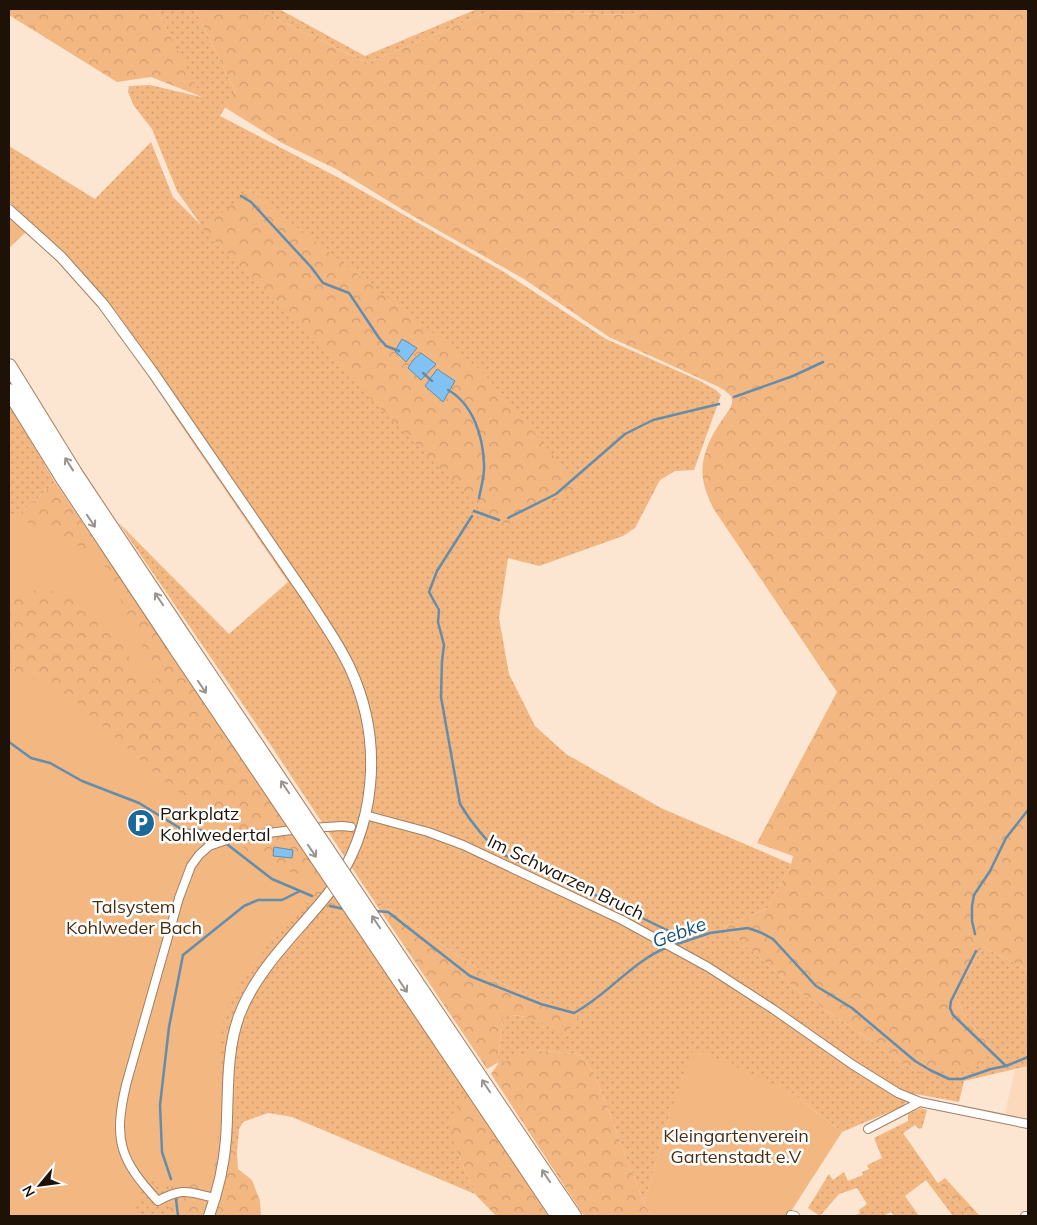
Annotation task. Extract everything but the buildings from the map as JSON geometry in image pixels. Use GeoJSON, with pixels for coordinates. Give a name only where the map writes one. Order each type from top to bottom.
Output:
{"type":"FeatureCollection","features":[{"type":"Feature","properties":{"kind":"highway"},"geometry":{"type":"LineString","coordinates":[[9,366],[181,643]]}},
{"type":"Feature","properties":{"kind":"highway"},"geometry":{"type":"LineString","coordinates":[[9,391],[64,480],[181,643],[508,1130],[574,1216]]}},
{"type":"Feature","properties":{"kind":"highway"},"geometry":{"type":"LineString","coordinates":[[508,1130],[558,1216]]}},
{"type":"Feature","properties":{"kind":"street"},"geometry":{"type":"LineString","coordinates":[[9,210],[62,257],[123,330],[304,592],[350,667],[367,717],[372,758],[371,780],[365,815],[353,851],[336,883],[268,965],[254,985],[239,1016],[231,1046],[224,1157],[209,1216]]}},
{"type":"Feature","properties":{"kind":"street","name":"Im Schwarzen Bruch"},"geometry":{"type":"LineString","coordinates":[[365,815],[428,832],[463,845],[682,951],[708,966],[898,1093],[920,1102],[1028,1124]]}},
{"type":"Feature","properties":{"kind":"street"},"geometry":{"type":"LineString","coordinates":[[215,1198],[182,1191],[175,1192],[158,1201],[131,1169],[122,1148],[120,1135],[120,1114],[126,1085],[186,879],[199,855],[206,848],[224,840],[298,829],[351,827]]}},
{"type":"Feature","properties":{"kind":"street"},"geometry":{"type":"LineString","coordinates":[[868,1129],[920,1102]]}},
{"type":"Feature","properties":{"kind":"shaded area"},"geometry":{"type":"Polygon","coordinates":[[[1028,1066],[1028,1119],[1005,1113],[1015,1070],[1028,1066]]]}},
{"type":"Feature","properties":{"kind":"green space"},"geometry":{"type":"Polygon","coordinates":[[[9,9],[156,9],[202,97],[151,77],[117,82],[9,15],[9,9]]]}},
{"type":"Feature","properties":{"kind":"green space"},"geometry":{"type":"Polygon","coordinates":[[[156,9],[195,9],[235,91],[220,116],[343,180],[504,272],[606,339],[698,380],[721,395],[694,470],[675,471],[660,480],[635,528],[623,536],[539,566],[508,558],[499,618],[509,674],[535,726],[566,754],[661,808],[791,864],[768,908],[724,927],[798,991],[918,1073],[990,1047],[963,1013],[955,992],[983,947],[1028,970],[1028,1066],[964,1081],[959,1102],[915,1094],[901,1107],[842,1132],[789,1091],[670,1113],[644,1203],[594,1073],[579,1054],[535,1050],[497,1063],[504,1015],[520,1016],[535,1020],[550,1025],[564,1033],[580,1019],[497,981],[372,898],[270,744],[118,522],[229,634],[288,582],[170,409],[180,402],[117,313],[63,251],[9,202],[9,146],[95,199],[151,142],[173,197],[201,225],[177,191],[152,129],[134,106],[128,92],[129,86],[150,85],[201,97],[156,9]],[[250,190],[204,229],[501,529],[250,190]]]}},
{"type":"Feature","properties":{"kind":"green space"},"geometry":{"type":"Polygon","coordinates":[[[195,9],[256,9],[367,63],[493,10],[627,15],[653,9],[1028,9],[1028,970],[983,947],[955,992],[963,1013],[990,1047],[976,1067],[918,1073],[798,991],[724,927],[768,908],[791,864],[793,856],[757,843],[837,692],[713,508],[706,490],[702,470],[705,455],[714,433],[731,405],[731,396],[719,387],[609,337],[524,279],[413,216],[336,169],[282,143],[224,107],[235,91],[195,9]]]}},
{"type":"Feature","properties":{"kind":"green space"},"geometry":{"type":"Polygon","coordinates":[[[256,9],[279,9],[365,56],[477,9],[653,9],[627,15],[493,10],[367,63],[256,9]]]}},
{"type":"Feature","properties":{"kind":"green space"},"geometry":{"type":"Polygon","coordinates":[[[249,190],[482,371],[580,487],[500,529],[203,229],[249,190]]]}},
{"type":"Feature","properties":{"kind":"green space"},"geometry":{"type":"Polygon","coordinates":[[[9,218],[26,232],[9,248],[9,218]]]}},
{"type":"Feature","properties":{"kind":"green space"},"geometry":{"type":"Polygon","coordinates":[[[9,404],[55,482],[13,521],[9,519],[9,404]]]}},
{"type":"Feature","properties":{"kind":"green space"},"geometry":{"type":"Polygon","coordinates":[[[55,482],[354,917],[297,901],[9,769],[9,519],[13,521],[55,482]]]}},
{"type":"Feature","properties":{"kind":"green space"},"geometry":{"type":"Polygon","coordinates":[[[9,514],[97,555],[111,575],[115,589],[146,652],[157,682],[139,680],[128,655],[131,649],[113,630],[81,610],[75,600],[37,585],[34,592],[9,596],[9,514]]]}},
{"type":"Feature","properties":{"kind":"green space","name":"Talsystem Kohlweder Bach"},"geometry":{"type":"Polygon","coordinates":[[[9,669],[55,688],[74,700],[161,779],[230,825],[233,830],[231,833],[236,841],[246,849],[271,864],[323,882],[258,958],[232,999],[226,1014],[219,1046],[218,1061],[218,1140],[213,1171],[209,1179],[199,1184],[187,1181],[170,1186],[153,1181],[139,1191],[141,1199],[136,1207],[140,1216],[9,1216],[9,669]]]}},
{"type":"Feature","properties":{"kind":"green space","name":"Talsystem Kohlweder Bach"},"geometry":{"type":"Polygon","coordinates":[[[9,768],[354,917],[466,1088],[458,1154],[475,1194],[292,1117],[268,1113],[243,1122],[239,1129],[237,1152],[202,1138],[170,1189],[170,1216],[53,1216],[9,768]]]}},
{"type":"Feature","properties":{"kind":"green space"},"geometry":{"type":"Polygon","coordinates":[[[372,898],[497,981],[580,1019],[564,1034],[535,1020],[520,1016],[504,1015],[497,1063],[487,1069],[372,898]]]}},
{"type":"Feature","properties":{"kind":"green space","name":"Kleingartenverein Gartenstadt e.V"},"geometry":{"type":"Polygon","coordinates":[[[694,1048],[789,1091],[842,1132],[788,1216],[651,1216],[644,1203],[670,1113],[694,1048]]]}},
{"type":"Feature","properties":{"kind":"green space"},"geometry":{"type":"Polygon","coordinates":[[[534,1050],[579,1054],[594,1073],[644,1203],[651,1216],[584,1216],[491,1074],[498,1064],[534,1050]]]}},
{"type":"Feature","properties":{"kind":"green space"},"geometry":{"type":"Polygon","coordinates":[[[466,1088],[548,1216],[496,1216],[475,1194],[458,1154],[450,1120],[466,1088]]]}},
{"type":"Feature","properties":{"kind":"green space"},"geometry":{"type":"Polygon","coordinates":[[[921,1108],[927,1110],[922,1128],[919,1129],[915,1125],[903,1133],[937,1182],[968,1216],[953,1216],[926,1180],[905,1196],[919,1216],[894,1216],[891,1212],[883,1216],[854,1216],[860,1213],[859,1210],[867,1204],[857,1188],[839,1194],[820,1216],[808,1208],[829,1174],[833,1180],[844,1172],[848,1181],[863,1175],[862,1172],[869,1169],[867,1165],[882,1158],[874,1138],[908,1121],[908,1114],[921,1108]]]}},
{"type":"Feature","properties":{"kind":"green space"},"geometry":{"type":"Polygon","coordinates":[[[202,1138],[237,1152],[238,1169],[252,1180],[260,1201],[261,1216],[170,1216],[170,1189],[202,1138]]]}},
{"type":"Feature","properties":{"kind":"green space"},"geometry":{"type":"Polygon","coordinates":[[[945,1178],[980,1216],[968,1216],[938,1183],[945,1178]]]}},
{"type":"Feature","properties":{"kind":"water"},"geometry":{"type":"Polygon","coordinates":[[[402,339],[417,348],[406,362],[395,351],[402,339]]]}},
{"type":"Feature","properties":{"kind":"water"},"geometry":{"type":"Polygon","coordinates":[[[421,353],[436,364],[421,380],[408,368],[421,353]]]}},
{"type":"Feature","properties":{"kind":"water"},"geometry":{"type":"Polygon","coordinates":[[[437,369],[455,381],[443,402],[425,386],[437,369]]]}},
{"type":"Feature","properties":{"kind":"water"},"geometry":{"type":"Polygon","coordinates":[[[274,847],[293,850],[292,858],[273,856],[274,847]]]}},
{"type":"Feature","properties":{"kind":"waterway"},"geometry":{"type":"LineString","coordinates":[[241,196],[251,202],[311,267],[323,283],[349,293],[379,338],[386,346],[399,351]]}},
{"type":"Feature","properties":{"kind":"waterway"},"geometry":{"type":"LineString","coordinates":[[734,397],[793,376],[823,362]]}},
{"type":"Feature","properties":{"kind":"waterway"},"geometry":{"type":"LineString","coordinates":[[423,373],[432,381]]}},
{"type":"Feature","properties":{"kind":"waterway"},"geometry":{"type":"LineString","coordinates":[[448,390],[457,396],[470,412],[479,432],[484,468],[479,498]]}},
{"type":"Feature","properties":{"kind":"waterway"},"geometry":{"type":"LineString","coordinates":[[508,518],[556,494],[625,434],[653,420],[719,404]]}},
{"type":"Feature","properties":{"kind":"waterway"},"geometry":{"type":"LineString","coordinates":[[474,511],[499,520]]}},
{"type":"Feature","properties":{"kind":"waterway"},"geometry":{"type":"LineString","coordinates":[[472,516],[437,571],[429,592],[439,610],[438,622],[444,645],[441,697],[460,804],[480,832],[504,855],[597,896],[675,934],[684,941]]}},
{"type":"Feature","properties":{"kind":"waterway"},"geometry":{"type":"LineString","coordinates":[[9,742],[31,758],[50,763],[82,781],[139,803],[183,830],[201,830],[212,836]]}},
{"type":"Feature","properties":{"kind":"waterway"},"geometry":{"type":"LineString","coordinates":[[975,934],[972,921],[974,895],[990,871],[1006,838],[1028,810]]}},
{"type":"Feature","properties":{"kind":"waterway"},"geometry":{"type":"LineString","coordinates":[[228,845],[272,879],[312,896]]}},
{"type":"Feature","properties":{"kind":"waterway"},"geometry":{"type":"LineString","coordinates":[[171,1179],[162,1152],[160,1105],[169,1027],[183,955],[244,906],[258,900],[282,900],[300,891]]}},
{"type":"Feature","properties":{"kind":"waterway","name":"Gebke"},"geometry":{"type":"LineString","coordinates":[[330,906],[344,909]]}},
{"type":"Feature","properties":{"kind":"waterway","name":"Gebke"},"geometry":{"type":"LineString","coordinates":[[375,911],[388,912],[470,976],[541,1004],[574,1013],[598,997],[631,969],[668,947]]}},
{"type":"Feature","properties":{"kind":"waterway","name":"Gebke"},"geometry":{"type":"LineString","coordinates":[[674,945],[710,933],[748,928],[762,933],[773,939],[816,986],[852,1008],[915,1061],[949,1079],[962,1079],[1006,1066],[1028,1057]]}},
{"type":"Feature","properties":{"kind":"waterway"},"geometry":{"type":"LineString","coordinates":[[976,951],[951,1001],[950,1008],[953,1015],[1006,1066]]}},
{"type":"Feature","properties":{"kind":"waterway"},"geometry":{"type":"LineString","coordinates":[[176,1199],[178,1216]]}},
{"type":"Feature","properties":{"kind":"place","name":"Parkplatz Kohlwedertal"},"geometry":{"type":"Point","coordinates":[141,823]}}]}
